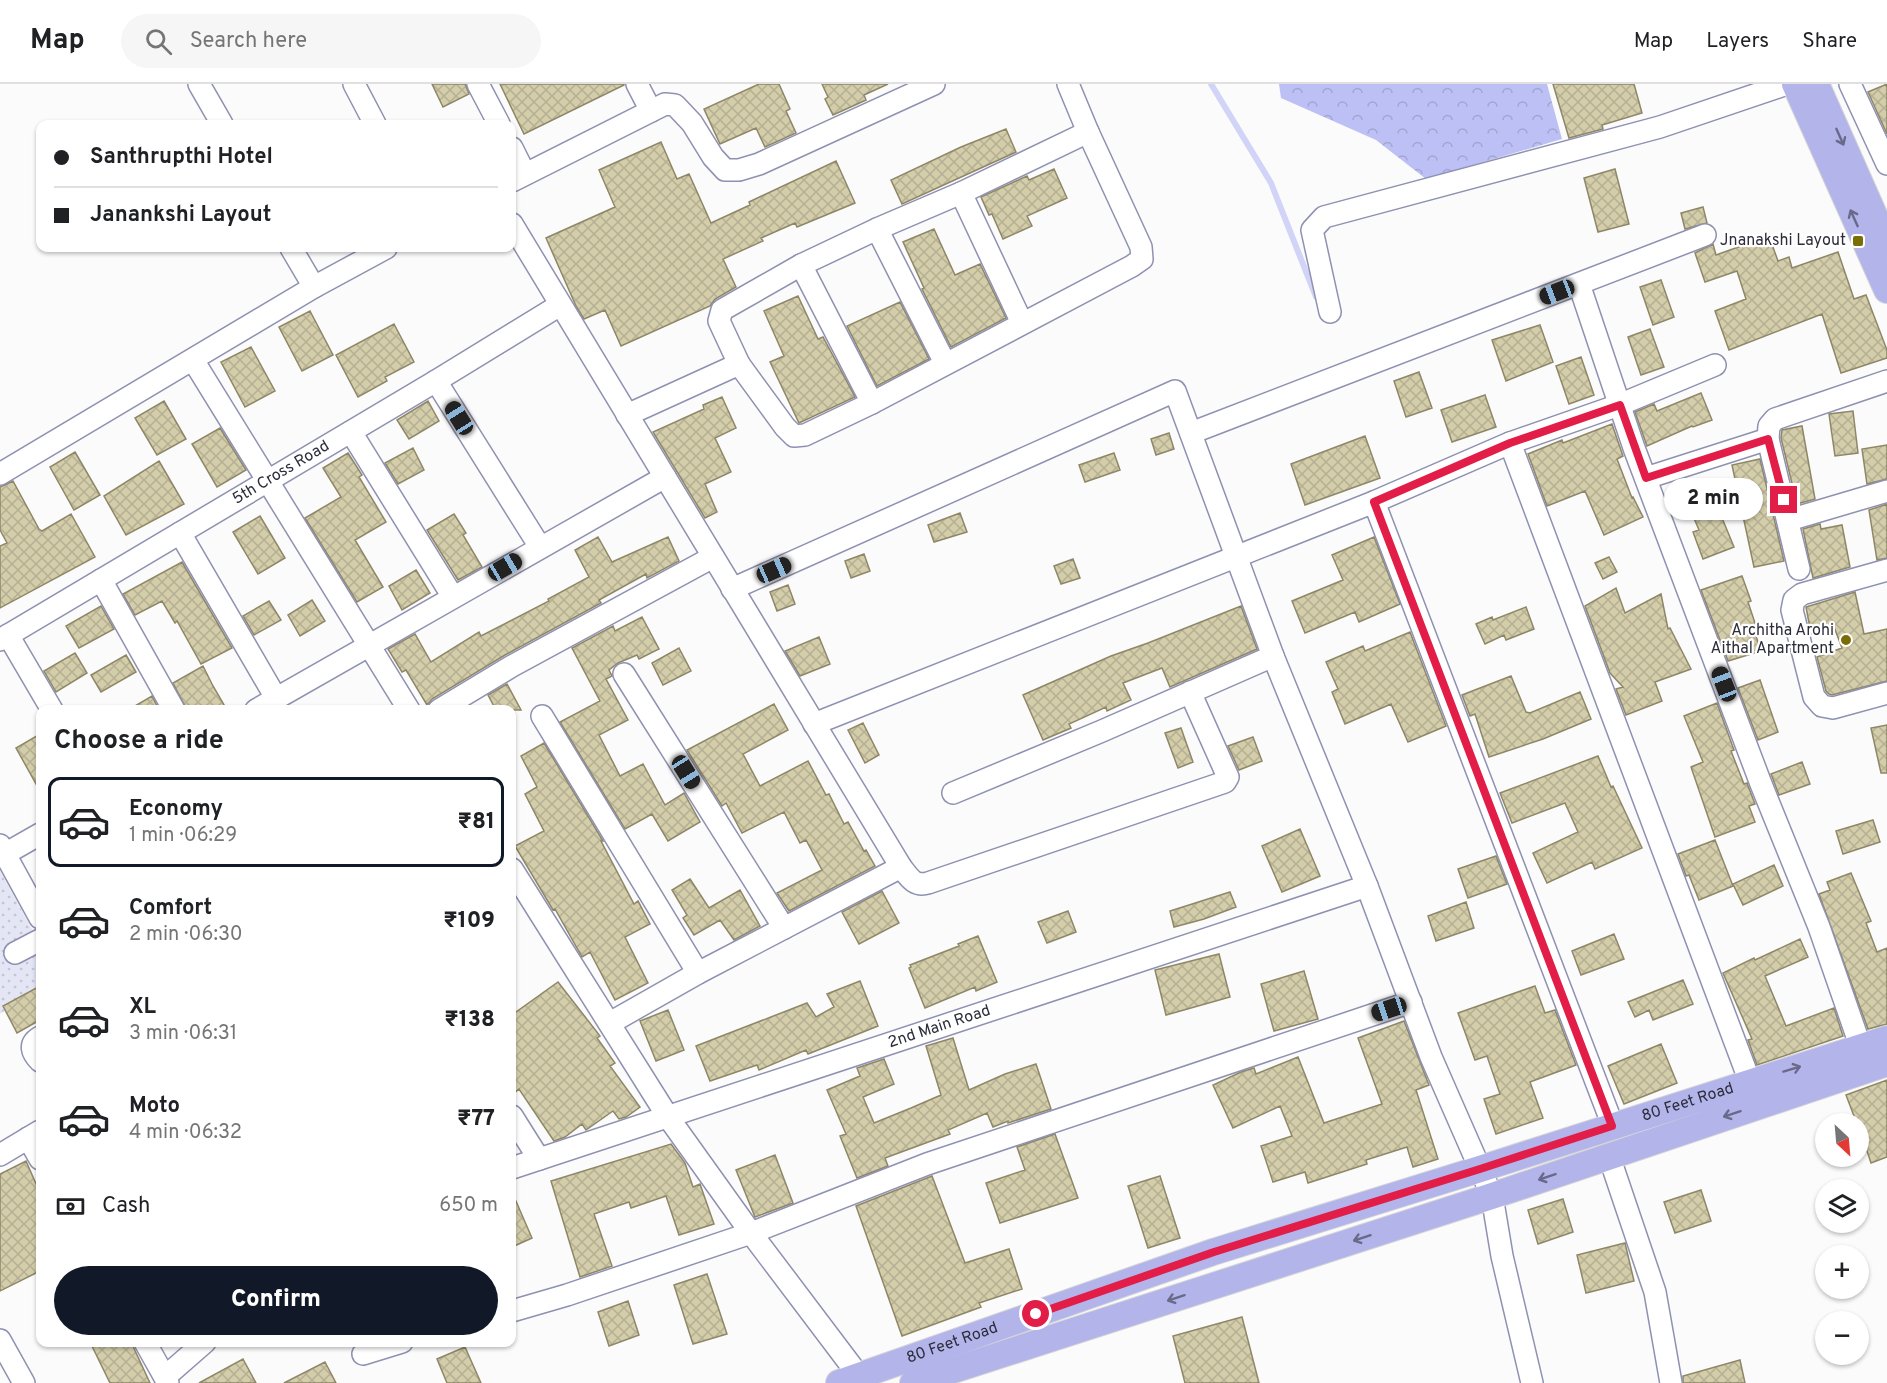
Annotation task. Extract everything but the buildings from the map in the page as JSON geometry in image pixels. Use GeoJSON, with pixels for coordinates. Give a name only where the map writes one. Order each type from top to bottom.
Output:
{"type":"FeatureCollection","features":[{"type":"Feature","properties":{"kind":"main road"},"geometry":{"type":"LineString","coordinates":[[1795,84],[1887,290]]}},
{"type":"Feature","properties":{"kind":"main road"},"geometry":{"type":"LineString","coordinates":[[1816,84],[1885,233]]}},
{"type":"Feature","properties":{"kind":"main road","name":"80 Feet Road"},"geometry":{"type":"LineString","coordinates":[[853,1381],[1214,1252],[1887,1039]]}},
{"type":"Feature","properties":{"kind":"main road","name":"80 Feet Road"},"geometry":{"type":"LineString","coordinates":[[913,1383],[1492,1196],[1887,1064]]}},
{"type":"Feature","properties":{"kind":"street"},"geometry":{"type":"LineString","coordinates":[[200,84],[220,120]]}},
{"type":"Feature","properties":{"kind":"street"},"geometry":{"type":"LineString","coordinates":[[354,84],[373,120]]}},
{"type":"Feature","properties":{"kind":"street"},"geometry":{"type":"LineString","coordinates":[[478,84],[497,120]]}},
{"type":"Feature","properties":{"kind":"street"},"geometry":{"type":"LineString","coordinates":[[637,84],[651,111]]}},
{"type":"Feature","properties":{"kind":"street"},"geometry":{"type":"LineString","coordinates":[[1068,84],[1141,247],[1142,260],[872,403],[805,435],[794,436],[739,364],[719,321],[722,310],[801,265],[877,229],[961,194],[1088,132]]}},
{"type":"Feature","properties":{"kind":"street"},"geometry":{"type":"LineString","coordinates":[[1330,312],[1312,230],[1324,217],[1660,127],[1787,84]]}},
{"type":"Feature","properties":{"kind":"street"},"geometry":{"type":"LineString","coordinates":[[1850,84],[1887,164]]}},
{"type":"Feature","properties":{"kind":"street"},"geometry":{"type":"LineString","coordinates":[[518,177],[666,104],[675,105],[692,123],[712,157],[725,170],[739,170],[759,164],[925,86]]}},
{"type":"Feature","properties":{"kind":"street"},"geometry":{"type":"LineString","coordinates":[[961,194],[1022,323]]}},
{"type":"Feature","properties":{"kind":"street"},"geometry":{"type":"LineString","coordinates":[[877,229],[945,363]]}},
{"type":"Feature","properties":{"kind":"street"},"geometry":{"type":"LineString","coordinates":[[516,231],[901,867],[913,881],[924,885],[1225,782],[1228,777],[1190,693]]}},
{"type":"Feature","properties":{"kind":"street"},"geometry":{"type":"LineString","coordinates":[[1191,433],[1705,235]]}},
{"type":"Feature","properties":{"kind":"street"},"geometry":{"type":"LineString","coordinates":[[293,252],[314,287]]}},
{"type":"Feature","properties":{"kind":"street"},"geometry":{"type":"LineString","coordinates":[[0,474],[314,287],[379,252]]}},
{"type":"Feature","properties":{"kind":"street"},"geometry":{"type":"LineString","coordinates":[[801,265],[872,403]]}},
{"type":"Feature","properties":{"kind":"street"},"geometry":{"type":"LineString","coordinates":[[1579,284],[1646,478],[1761,784],[1819,927],[1861,1048]]}},
{"type":"Feature","properties":{"kind":"street","name":"5th Cross Road"},"geometry":{"type":"LineString","coordinates":[[4,638],[436,381],[560,304]]}},
{"type":"Feature","properties":{"kind":"street"},"geometry":{"type":"LineString","coordinates":[[193,360],[406,705]]}},
{"type":"Feature","properties":{"kind":"street"},"geometry":{"type":"LineString","coordinates":[[627,415],[739,364]]}},
{"type":"Feature","properties":{"kind":"street"},"geometry":{"type":"LineString","coordinates":[[814,724],[1374,502],[1510,443],[1620,405],[1715,365]]}},
{"type":"Feature","properties":{"kind":"street"},"geometry":{"type":"LineString","coordinates":[[436,381],[540,547]]}},
{"type":"Feature","properties":{"kind":"street"},"geometry":{"type":"LineString","coordinates":[[1799,569],[1768,439],[1769,426],[1775,419],[1887,381]]}},
{"type":"Feature","properties":{"kind":"street"},"geometry":{"type":"LineString","coordinates":[[732,589],[1175,391],[1273,656],[1367,886],[1431,1057],[1492,1196],[1502,1257],[1532,1383]]}},
{"type":"Feature","properties":{"kind":"street"},"geometry":{"type":"LineString","coordinates":[[351,432],[453,597]]}},
{"type":"Feature","properties":{"kind":"street"},"geometry":{"type":"LineString","coordinates":[[1646,478],[1768,439]]}},
{"type":"Feature","properties":{"kind":"street"},"geometry":{"type":"LineString","coordinates":[[1510,443],[1750,1082]]}},
{"type":"Feature","properties":{"kind":"street"},"geometry":{"type":"LineString","coordinates":[[264,705],[665,477]]}},
{"type":"Feature","properties":{"kind":"street"},"geometry":{"type":"LineString","coordinates":[[1789,520],[1887,491]]}},
{"type":"Feature","properties":{"kind":"street"},"geometry":{"type":"LineString","coordinates":[[1374,502],[1612,1126]]}},
{"type":"Feature","properties":{"kind":"street"},"geometry":{"type":"LineString","coordinates":[[180,533],[276,698]]}},
{"type":"Feature","properties":{"kind":"street"},"geometry":{"type":"LineString","coordinates":[[447,705],[512,666],[713,557]]}},
{"type":"Feature","properties":{"kind":"street"},"geometry":{"type":"LineString","coordinates":[[1887,570],[1802,594],[1794,600],[1792,610],[1814,697],[1822,706],[1833,708],[1887,693]]}},
{"type":"Feature","properties":{"kind":"street"},"geometry":{"type":"LineString","coordinates":[[101,580],[171,705]]}},
{"type":"Feature","properties":{"kind":"street"},"geometry":{"type":"LineString","coordinates":[[4,638],[49,705]]}},
{"type":"Feature","properties":{"kind":"street"},"geometry":{"type":"LineString","coordinates":[[953,793],[1273,656]]}},
{"type":"Feature","properties":{"kind":"street"},"geometry":{"type":"LineString","coordinates":[[624,674],[784,928]]}},
{"type":"Feature","properties":{"kind":"street"},"geometry":{"type":"LineString","coordinates":[[542,716],[698,973]]}},
{"type":"Feature","properties":{"kind":"street"},"geometry":{"type":"LineString","coordinates":[[36,836],[3,849],[36,911]]}},
{"type":"Feature","properties":{"kind":"street"},"geometry":{"type":"LineString","coordinates":[[610,1023],[698,973],[901,867]]}},
{"type":"Feature","properties":{"kind":"street"},"geometry":{"type":"LineString","coordinates":[[516,875],[668,1117],[853,1381]]}},
{"type":"Feature","properties":{"kind":"street","name":"2nd Main Road"},"geometry":{"type":"LineString","coordinates":[[516,1167],[1367,886]]}},
{"type":"Feature","properties":{"kind":"street"},"geometry":{"type":"LineString","coordinates":[[15,953],[36,942]]}},
{"type":"Feature","properties":{"kind":"street"},"geometry":{"type":"LineString","coordinates":[[516,1310],[751,1233],[927,1164],[1411,1002]]}},
{"type":"Feature","properties":{"kind":"street"},"geometry":{"type":"LineString","coordinates":[[36,1040],[32,1048],[36,1057]]}},
{"type":"Feature","properties":{"kind":"street"},"geometry":{"type":"LineString","coordinates":[[516,1122],[539,1159]]}},
{"type":"Feature","properties":{"kind":"street"},"geometry":{"type":"LineString","coordinates":[[0,1155],[34,1134]]}},
{"type":"Feature","properties":{"kind":"street"},"geometry":{"type":"LineString","coordinates":[[1609,1156],[1655,1292],[1671,1383]]}},
{"type":"Feature","properties":{"kind":"street"},"geometry":{"type":"LineString","coordinates":[[0,1340],[24,1383]]}},
{"type":"Feature","properties":{"kind":"street"},"geometry":{"type":"LineString","coordinates":[[148,1347],[166,1380],[201,1347]]}},
{"type":"Feature","properties":{"kind":"street"},"geometry":{"type":"LineString","coordinates":[[363,1354],[386,1347]]}},
{"type":"Feature","properties":{"kind":"green space"},"geometry":{"type":"Polygon","coordinates":[[[1279,84],[1547,84],[1562,139],[1426,179],[1376,140],[1281,98],[1279,84]]]}},
{"type":"Feature","properties":{"kind":"shaded area"},"geometry":{"type":"Polygon","coordinates":[[[0,871],[36,937],[36,988],[0,1014],[0,871]]]}},
{"type":"Feature","properties":{"kind":"waterway"},"geometry":{"type":"LineString","coordinates":[[1211,84],[1271,183],[1316,297]]}},
{"type":"Feature","properties":{"kind":"place","name":"Jnanakshi Layout"},"geometry":{"type":"Point","coordinates":[1858,241]}},
{"type":"Feature","properties":{"kind":"place","name":"Architha Arohi Aithal Apartment"},"geometry":{"type":"Point","coordinates":[1846,640]}},
{"type":"Feature","properties":{"kind":"route"},"geometry":{"type":"LineString","coordinates":[[1036,1314],[1214,1252],[1612,1126],[1374,502],[1510,443],[1620,405],[1646,478],[1768,439],[1784,500]]}}]}
